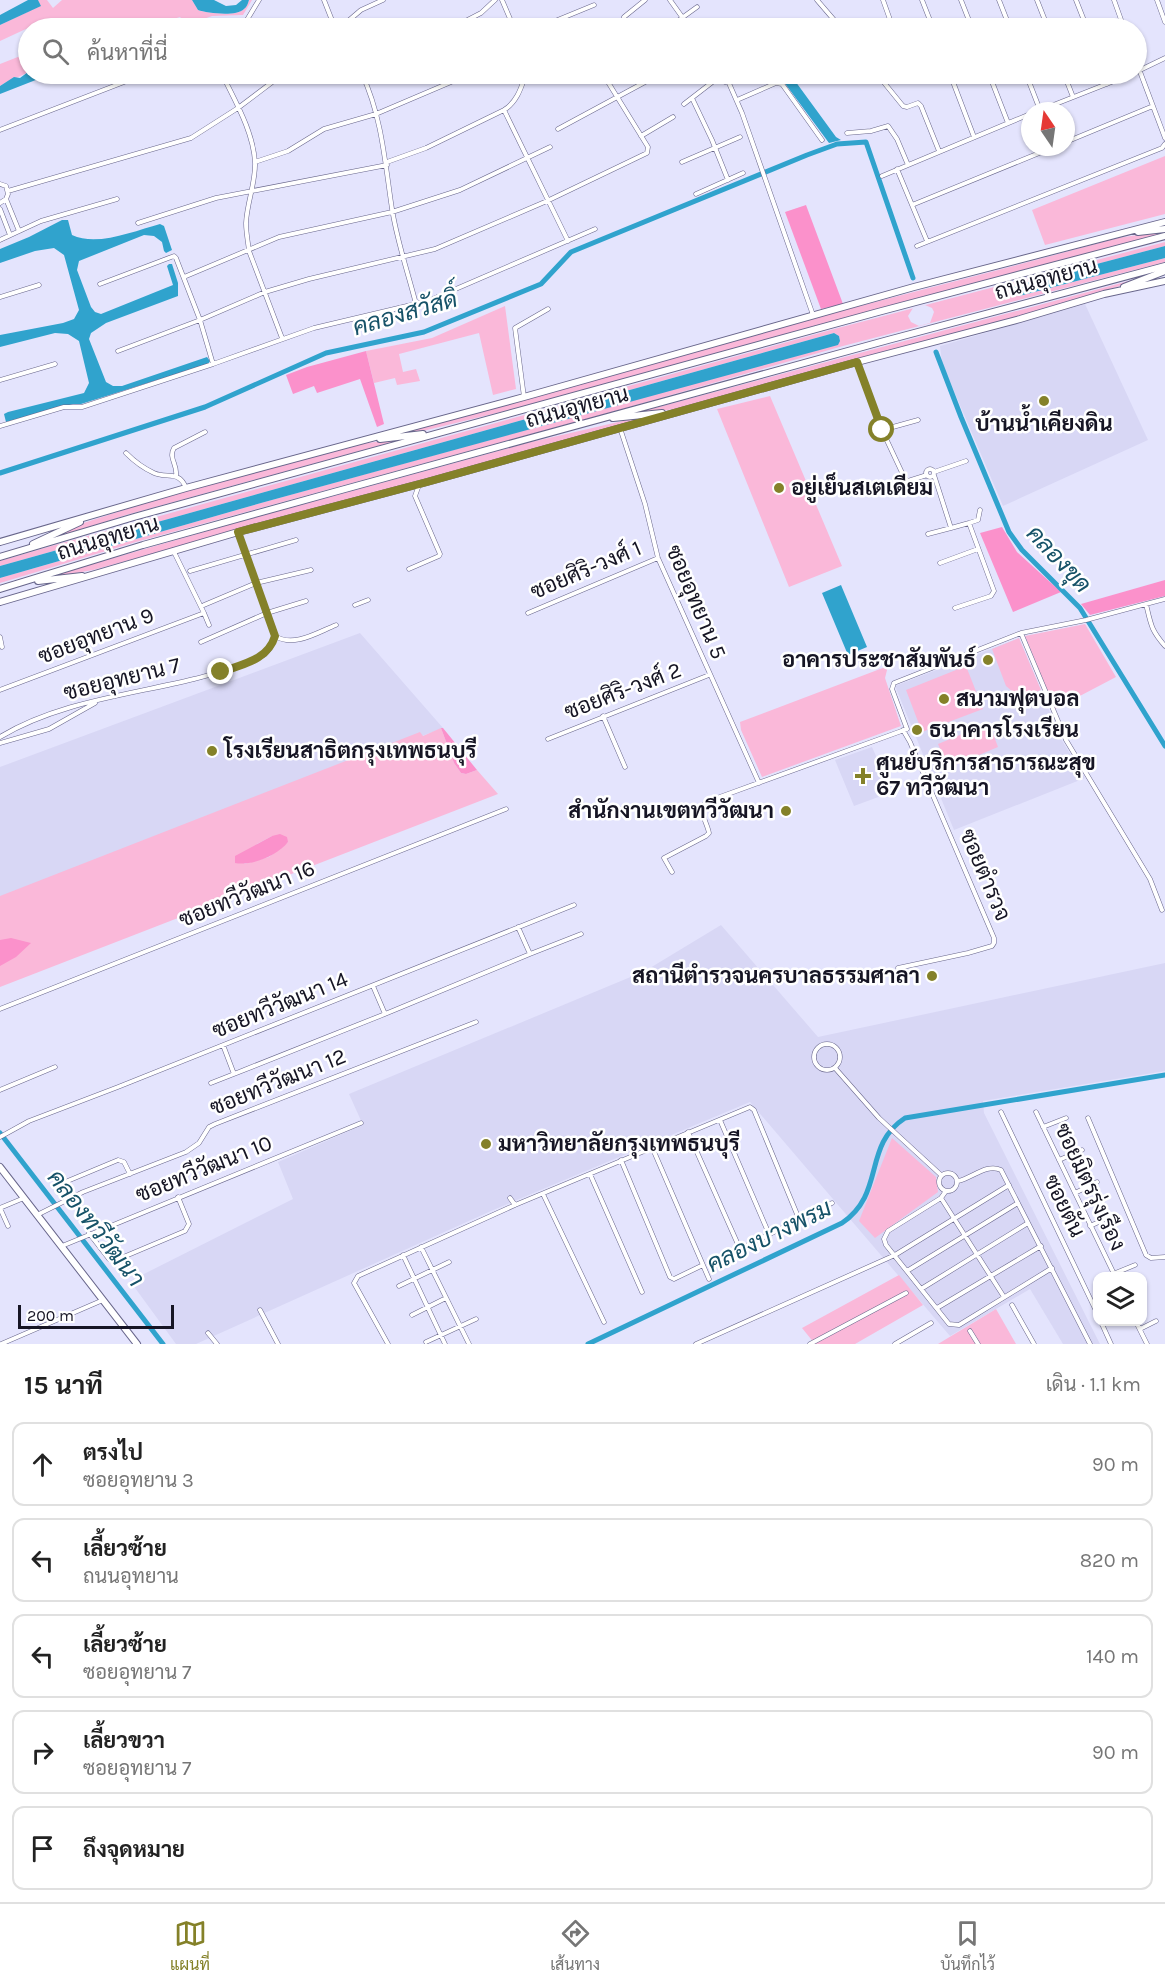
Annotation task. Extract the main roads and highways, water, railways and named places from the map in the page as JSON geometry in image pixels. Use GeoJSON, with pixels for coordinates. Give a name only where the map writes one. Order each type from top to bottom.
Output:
{"type":"FeatureCollection","features":[{"type":"Feature","properties":{"kind":"main road","name":"ถนนอุทยาน"},"geometry":{"type":"LineString","coordinates":[[0,542],[186,488],[524,397],[958,275],[1165,222]]}},
{"type":"Feature","properties":{"kind":"main road"},"geometry":{"type":"LineString","coordinates":[[1117,235],[1165,230]]}},
{"type":"Feature","properties":{"kind":"main road","name":"ถนนอุทยาน"},"geometry":{"type":"LineString","coordinates":[[0,557],[878,312],[1165,236]]}},
{"type":"Feature","properties":{"kind":"main road","name":"ถนนอุทยาน"},"geometry":{"type":"LineString","coordinates":[[0,589],[143,545],[1165,266]]}},
{"type":"Feature","properties":{"kind":"main road"},"geometry":{"type":"LineString","coordinates":[[1104,294],[1165,271]]}},
{"type":"Feature","properties":{"kind":"main road","name":"ถนนอุทยาน"},"geometry":{"type":"LineString","coordinates":[[0,602],[238,532],[1104,294],[1165,281]]}},
{"type":"Feature","properties":{"kind":"main road"},"geometry":{"type":"LineString","coordinates":[[603,419],[684,410]]}},
{"type":"Feature","properties":{"kind":"main road"},"geometry":{"type":"LineString","coordinates":[[361,440],[441,433]]}},
{"type":"Feature","properties":{"kind":"main road"},"geometry":{"type":"LineString","coordinates":[[24,549],[90,516]]}},
{"type":"Feature","properties":{"kind":"main road"},"geometry":{"type":"LineString","coordinates":[[20,584],[94,576]]}},
{"type":"Feature","properties":{"kind":"main road"},"geometry":{"type":"LineString","coordinates":[[0,1167],[137,1344]]}},
{"type":"Feature","properties":{"kind":"water"},"geometry":{"type":"Polygon","coordinates":[[[28,0],[38,0],[41,6],[0,25],[0,15],[28,0]]]}},
{"type":"Feature","properties":{"kind":"water"},"geometry":{"type":"Polygon","coordinates":[[[192,0],[214,0],[226,6],[249,0],[246,7],[240,11],[221,14],[198,10],[192,0]]]}},
{"type":"Feature","properties":{"kind":"water"},"geometry":{"type":"Polygon","coordinates":[[[14,77],[18,78],[18,84],[26,84],[0,94],[0,86],[14,77]]]}},
{"type":"Feature","properties":{"kind":"water"},"geometry":{"type":"Polygon","coordinates":[[[785,84],[797,84],[836,137],[841,140],[829,143],[785,84]]]}},
{"type":"Feature","properties":{"kind":"water"},"geometry":{"type":"Polygon","coordinates":[[[62,220],[68,220],[72,235],[93,239],[116,237],[160,224],[164,226],[172,250],[166,253],[162,242],[154,236],[144,235],[79,261],[77,270],[91,307],[95,312],[101,314],[173,285],[167,266],[169,264],[172,264],[178,283],[178,296],[106,323],[91,333],[89,339],[106,382],[113,386],[122,386],[207,357],[210,361],[208,364],[81,404],[73,404],[6,422],[4,414],[8,412],[84,393],[89,383],[79,341],[68,334],[55,333],[0,347],[0,335],[63,323],[74,319],[79,310],[64,255],[54,248],[35,251],[0,263],[0,249],[62,220]]]}},
{"type":"Feature","properties":{"kind":"water"},"geometry":{"type":"Polygon","coordinates":[[[1165,246],[1165,258],[1019,296],[1014,294],[1014,287],[1017,285],[1165,246]]]}},
{"type":"Feature","properties":{"kind":"water"},"geometry":{"type":"Polygon","coordinates":[[[834,333],[839,336],[838,345],[261,503],[0,578],[0,566],[834,333]]]}},
{"type":"Feature","properties":{"kind":"water"},"geometry":{"type":"Polygon","coordinates":[[[841,585],[867,647],[848,655],[822,593],[841,585]]]}},
{"type":"Feature","properties":{"kind":"waterway","name":"คลองสวัสดิ์"},"geometry":{"type":"LineString","coordinates":[[0,473],[205,407],[326,353],[424,332],[541,284],[571,252],[837,144],[866,142],[913,278]]}},
{"type":"Feature","properties":{"kind":"waterway","name":"คลองขุด"},"geometry":{"type":"LineString","coordinates":[[936,352],[1009,532],[1022,550],[1080,608],[1165,746]]}},
{"type":"Feature","properties":{"kind":"waterway","name":"คลองบางพรม"},"geometry":{"type":"LineString","coordinates":[[588,1344],[842,1223],[856,1211],[864,1198],[883,1142],[892,1129],[905,1118],[1165,1075]]}},
{"type":"Feature","properties":{"kind":"waterway","name":"คลองทวีวัฒนา"},"geometry":{"type":"LineString","coordinates":[[0,1133],[163,1344]]}},
{"type":"Feature","properties":{"kind":"place","name":"บ้านน้ำเคียงดิน"},"geometry":{"type":"Point","coordinates":[1044,401]}},
{"type":"Feature","properties":{"kind":"place","name":"อยู่เย็นสเตเดียม"},"geometry":{"type":"Point","coordinates":[779,488]}},
{"type":"Feature","properties":{"kind":"place","name":"อาคารประชาสัมพันธ์"},"geometry":{"type":"Point","coordinates":[988,660]}},
{"type":"Feature","properties":{"kind":"place","name":"สนามฟุตบอล"},"geometry":{"type":"Point","coordinates":[944,699]}},
{"type":"Feature","properties":{"kind":"place","name":"ธนาคารโรงเรียน"},"geometry":{"type":"Point","coordinates":[917,730]}},
{"type":"Feature","properties":{"kind":"place","name":"โรงเรียนสาธิตกรุงเทพธนบุรี"},"geometry":{"type":"Point","coordinates":[212,751]}},
{"type":"Feature","properties":{"kind":"place","name":"ศูนย์บริการสาธารณะสุข 67 ทวีวัฒนา"},"geometry":{"type":"Point","coordinates":[863,776]}},
{"type":"Feature","properties":{"kind":"place","name":"สำนักงานเขตทวีวัฒนา"},"geometry":{"type":"Point","coordinates":[786,811]}},
{"type":"Feature","properties":{"kind":"place","name":"สถานีตำรวจนครบาลธรรมศาลา"},"geometry":{"type":"Point","coordinates":[932,976]}},
{"type":"Feature","properties":{"kind":"place","name":"มหาวิทยาลัยกรุงเทพธนบุรี"},"geometry":{"type":"Point","coordinates":[486,1144]}}]}
